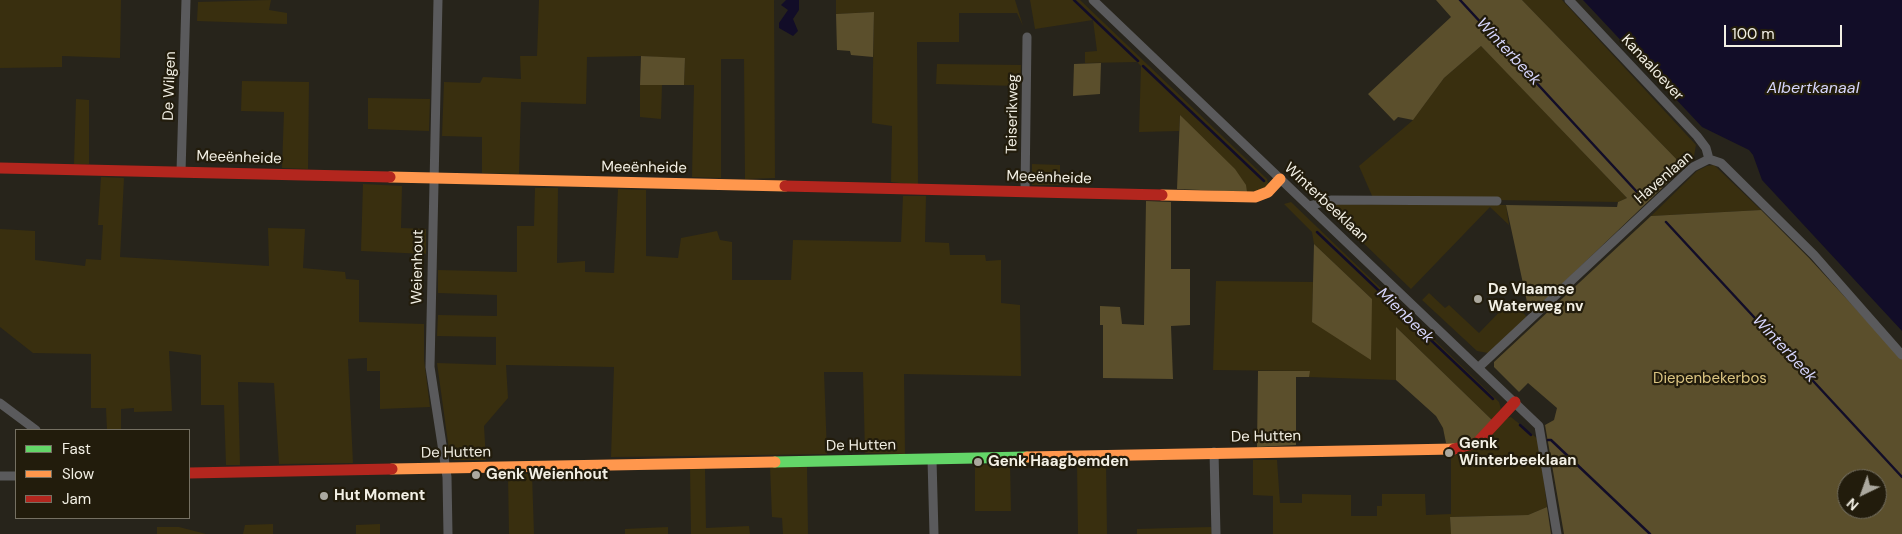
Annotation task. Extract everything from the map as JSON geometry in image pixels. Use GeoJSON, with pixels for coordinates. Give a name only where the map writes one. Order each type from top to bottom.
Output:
{"type":"FeatureCollection","features":[{"type":"Feature","properties":{"kind":"street","name":"De Wilgen"},"geometry":{"type":"LineString","coordinates":[[181,172],[186,0]]}},
{"type":"Feature","properties":{"kind":"street","name":"Weienhout"},"geometry":{"type":"LineString","coordinates":[[438,0],[430,367],[445,468],[448,534]]}},
{"type":"Feature","properties":{"kind":"street","name":"Winterbeeklaan"},"geometry":{"type":"LineString","coordinates":[[1094,0],[1539,426],[1557,534]]}},
{"type":"Feature","properties":{"kind":"street","name":"Kanaaloever"},"geometry":{"type":"LineString","coordinates":[[1569,0],[1697,136],[1706,148],[1709,159]]}},
{"type":"Feature","properties":{"kind":"street","name":"Teiserikweg"},"geometry":{"type":"LineString","coordinates":[[1025,192],[1027,37]]}},
{"type":"Feature","properties":{"kind":"street","name":"Havenlaan"},"geometry":{"type":"LineString","coordinates":[[1479,367],[1693,167],[1709,159],[1721,163],[1807,248],[1902,355]]}},
{"type":"Feature","properties":{"kind":"street","name":"Meeënheide"},"geometry":{"type":"LineString","coordinates":[[0,168],[1255,197],[1268,192],[1280,179]]}},
{"type":"Feature","properties":{"kind":"street"},"geometry":{"type":"LineString","coordinates":[[1309,206],[1331,200],[1497,201]]}},
{"type":"Feature","properties":{"kind":"street","name":"De Hutten"},"geometry":{"type":"LineString","coordinates":[[190,473],[1214,452],[1460,449],[1477,443],[1516,402]]}},
{"type":"Feature","properties":{"kind":"street"},"geometry":{"type":"LineString","coordinates":[[0,403],[35,429]]}},
{"type":"Feature","properties":{"kind":"street"},"geometry":{"type":"LineString","coordinates":[[1214,452],[1216,534]]}},
{"type":"Feature","properties":{"kind":"street"},"geometry":{"type":"LineString","coordinates":[[932,459],[934,534]]}},
{"type":"Feature","properties":{"kind":"street"},"geometry":{"type":"LineString","coordinates":[[0,476],[15,476]]}},
{"type":"Feature","properties":{"kind":"shaded area"},"geometry":{"type":"Polygon","coordinates":[[[0,0],[121,0],[120,58],[62,56],[62,67],[0,68],[0,0]]]}},
{"type":"Feature","properties":{"kind":"shaded area"},"geometry":{"type":"Polygon","coordinates":[[[271,0],[269,10],[287,13],[287,24],[197,21],[198,2],[271,0]]]}},
{"type":"Feature","properties":{"kind":"shaded area"},"geometry":{"type":"Polygon","coordinates":[[[539,0],[774,0],[775,178],[745,179],[744,59],[721,59],[721,178],[692,177],[694,85],[684,85],[685,59],[641,56],[587,57],[586,104],[521,102],[519,174],[482,173],[482,137],[442,136],[444,82],[480,83],[483,77],[521,79],[520,56],[537,56],[539,0]]]}},
{"type":"Feature","properties":{"kind":"shaded area"},"geometry":{"type":"Polygon","coordinates":[[[836,0],[1015,0],[1023,26],[1017,13],[959,13],[959,42],[917,42],[918,185],[891,182],[892,126],[872,123],[874,12],[836,14],[836,0]]]}},
{"type":"Feature","properties":{"kind":"shaded area"},"geometry":{"type":"Polygon","coordinates":[[[1030,0],[1080,0],[1267,179],[1268,183],[1264,190],[1247,192],[1180,115],[1179,131],[1139,132],[1141,66],[1137,62],[1085,63],[1085,52],[1097,51],[1093,20],[1035,29],[1030,0]]]}},
{"type":"Feature","properties":{"kind":"shaded area"},"geometry":{"type":"Polygon","coordinates":[[[1522,0],[1562,0],[1696,145],[1694,156],[1684,167],[1522,0]]]}},
{"type":"Feature","properties":{"kind":"shaded area"},"geometry":{"type":"Polygon","coordinates":[[[1481,46],[1627,198],[1618,202],[1373,198],[1359,166],[1412,121],[1444,78],[1481,46]]]}},
{"type":"Feature","properties":{"kind":"shaded area"},"geometry":{"type":"Polygon","coordinates":[[[937,64],[1021,65],[1020,86],[936,84],[937,64]]]}},
{"type":"Feature","properties":{"kind":"shaded area"},"geometry":{"type":"Polygon","coordinates":[[[242,81],[309,82],[308,169],[282,168],[284,112],[241,111],[242,81]]]}},
{"type":"Feature","properties":{"kind":"shaded area"},"geometry":{"type":"Polygon","coordinates":[[[640,85],[662,85],[661,119],[640,117],[640,85]]]}},
{"type":"Feature","properties":{"kind":"shaded area"},"geometry":{"type":"Polygon","coordinates":[[[368,98],[430,99],[429,131],[368,129],[368,98]]]}},
{"type":"Feature","properties":{"kind":"shaded area"},"geometry":{"type":"Polygon","coordinates":[[[76,99],[89,100],[89,164],[74,164],[76,99]]]}},
{"type":"Feature","properties":{"kind":"shaded area"},"geometry":{"type":"Polygon","coordinates":[[[1032,164],[1060,165],[1060,185],[1032,185],[1032,164]]]}},
{"type":"Feature","properties":{"kind":"shaded area"},"geometry":{"type":"Polygon","coordinates":[[[1714,165],[1761,210],[1651,216],[1697,171],[1714,165]]]}},
{"type":"Feature","properties":{"kind":"shaded area"},"geometry":{"type":"Polygon","coordinates":[[[101,177],[124,178],[120,257],[269,266],[268,228],[305,229],[303,268],[345,272],[346,279],[359,280],[359,322],[424,324],[424,360],[430,407],[380,409],[380,371],[367,371],[367,358],[348,359],[353,463],[279,464],[274,383],[238,382],[240,465],[226,465],[224,405],[201,405],[201,355],[169,351],[172,411],[134,412],[134,408],[121,409],[121,429],[107,429],[106,408],[91,408],[91,354],[33,353],[0,327],[0,229],[35,231],[35,260],[85,266],[86,259],[101,260],[103,225],[98,225],[101,177]]]}},
{"type":"Feature","properties":{"kind":"shaded area"},"geometry":{"type":"Polygon","coordinates":[[[363,184],[402,186],[401,228],[426,229],[426,254],[361,251],[363,184]]]}},
{"type":"Feature","properties":{"kind":"shaded area"},"geometry":{"type":"Polygon","coordinates":[[[535,188],[558,188],[557,263],[585,261],[585,272],[614,273],[618,189],[646,190],[646,256],[678,258],[681,238],[717,231],[720,240],[732,242],[732,280],[791,280],[793,240],[901,242],[903,196],[926,196],[925,242],[949,243],[950,255],[985,255],[986,261],[1001,260],[1001,303],[1020,305],[1021,376],[904,374],[905,454],[865,453],[863,372],[824,372],[827,454],[611,457],[614,367],[506,365],[508,398],[484,426],[486,460],[455,460],[450,457],[437,363],[496,365],[496,337],[437,336],[438,315],[497,316],[497,295],[438,293],[438,270],[517,272],[517,226],[534,226],[535,188]]]}},
{"type":"Feature","properties":{"kind":"shaded area"},"geometry":{"type":"Polygon","coordinates":[[[1291,202],[1499,402],[1501,409],[1492,420],[1396,327],[1396,380],[1309,377],[1309,371],[1213,370],[1216,281],[1313,282],[1312,322],[1372,299],[1314,244],[1312,232],[1284,204],[1291,202]]]}},
{"type":"Feature","properties":{"kind":"shaded area"},"geometry":{"type":"Polygon","coordinates":[[[1323,204],[1506,205],[1509,225],[1490,207],[1411,289],[1323,204]]]}},
{"type":"Feature","properties":{"kind":"shaded area"},"geometry":{"type":"Polygon","coordinates":[[[1429,293],[1445,308],[1449,305],[1479,333],[1511,300],[1527,317],[1488,353],[1477,351],[1422,300],[1429,293]]]}},
{"type":"Feature","properties":{"kind":"shaded area"},"geometry":{"type":"Polygon","coordinates":[[[1511,417],[1539,440],[1547,507],[1528,515],[1450,517],[1451,534],[1273,534],[1273,496],[1253,495],[1253,460],[1277,460],[1280,503],[1302,503],[1302,494],[1351,495],[1351,516],[1377,516],[1377,506],[1382,506],[1382,494],[1425,494],[1426,515],[1451,514],[1451,456],[1476,449],[1507,418],[1511,417]]]}},
{"type":"Feature","properties":{"kind":"shaded area"},"geometry":{"type":"Polygon","coordinates":[[[1106,461],[1107,534],[1078,534],[1077,463],[1106,461]]]}},
{"type":"Feature","properties":{"kind":"shaded area"},"geometry":{"type":"Polygon","coordinates":[[[1010,463],[1011,511],[975,511],[975,465],[1010,463]]]}},
{"type":"Feature","properties":{"kind":"shaded area"},"geometry":{"type":"Polygon","coordinates":[[[770,466],[807,467],[808,534],[783,534],[782,518],[772,517],[770,466]]]}},
{"type":"Feature","properties":{"kind":"shaded area"},"geometry":{"type":"Polygon","coordinates":[[[690,468],[705,469],[706,528],[749,526],[750,534],[691,534],[690,468]]]}},
{"type":"Feature","properties":{"kind":"shaded area"},"geometry":{"type":"Polygon","coordinates":[[[508,474],[532,474],[534,534],[509,534],[508,474]]]}},
{"type":"Feature","properties":{"kind":"shaded area"},"geometry":{"type":"Polygon","coordinates":[[[273,524],[273,534],[243,534],[245,525],[273,524]]]}},
{"type":"Feature","properties":{"kind":"shaded area"},"geometry":{"type":"Polygon","coordinates":[[[380,524],[380,534],[356,534],[356,525],[380,524]]]}},
{"type":"Feature","properties":{"kind":"shaded area"},"geometry":{"type":"Polygon","coordinates":[[[157,527],[179,527],[206,534],[157,534],[157,527]]]}},
{"type":"Feature","properties":{"kind":"shaded area"},"geometry":{"type":"Polygon","coordinates":[[[668,527],[668,534],[625,534],[625,529],[668,527]]]}},
{"type":"Feature","properties":{"kind":"shaded area"},"geometry":{"type":"Polygon","coordinates":[[[1211,527],[1212,534],[1137,534],[1137,529],[1211,527]]]}},
{"type":"Feature","properties":{"kind":"green space"},"geometry":{"type":"Polygon","coordinates":[[[1436,0],[1522,0],[1684,167],[1534,311],[1527,302],[1506,205],[1617,207],[1618,202],[1627,198],[1481,46],[1444,78],[1413,120],[1398,117],[1394,121],[1368,94],[1451,17],[1436,0]]]}},
{"type":"Feature","properties":{"kind":"green space"},"geometry":{"type":"Polygon","coordinates":[[[874,12],[873,57],[851,55],[850,51],[837,50],[836,14],[874,12]]]}},
{"type":"Feature","properties":{"kind":"green space"},"geometry":{"type":"Polygon","coordinates":[[[641,56],[685,58],[684,85],[640,85],[641,56]]]}},
{"type":"Feature","properties":{"kind":"green space"},"geometry":{"type":"Polygon","coordinates":[[[1101,63],[1100,94],[1073,96],[1074,64],[1101,63]]]}},
{"type":"Feature","properties":{"kind":"green space"},"geometry":{"type":"Polygon","coordinates":[[[1180,115],[1235,169],[1246,185],[1247,192],[1177,189],[1180,115]]]}},
{"type":"Feature","properties":{"kind":"green space"},"geometry":{"type":"Polygon","coordinates":[[[1146,201],[1171,202],[1171,269],[1190,269],[1190,325],[1171,326],[1173,379],[1103,378],[1103,325],[1100,325],[1100,306],[1120,307],[1122,324],[1144,325],[1146,201]]]}},
{"type":"Feature","properties":{"kind":"green space","name":"Diepenbekerbos"},"geometry":{"type":"Polygon","coordinates":[[[1761,210],[1809,258],[1902,359],[1902,534],[1564,534],[1545,425],[1554,420],[1557,408],[1528,383],[1519,392],[1494,367],[1494,362],[1651,216],[1761,210]]]}},
{"type":"Feature","properties":{"kind":"green space"},"geometry":{"type":"Polygon","coordinates":[[[1314,244],[1372,299],[1371,360],[1312,322],[1314,244]]]}},
{"type":"Feature","properties":{"kind":"green space"},"geometry":{"type":"Polygon","coordinates":[[[1396,327],[1492,420],[1476,437],[1461,445],[1446,443],[1443,428],[1436,416],[1396,380],[1396,327]]]}},
{"type":"Feature","properties":{"kind":"green space"},"geometry":{"type":"Polygon","coordinates":[[[1258,371],[1310,371],[1309,377],[1296,377],[1296,445],[1257,447],[1258,371]]]}},
{"type":"Feature","properties":{"kind":"green space"},"geometry":{"type":"Polygon","coordinates":[[[1547,507],[1551,534],[1451,534],[1450,517],[1528,515],[1547,507]]]}},
{"type":"Feature","properties":{"kind":"water"},"geometry":{"type":"Polygon","coordinates":[[[786,0],[799,0],[799,10],[793,19],[798,31],[793,36],[779,28],[779,23],[788,10],[781,5],[786,0]]]}},
{"type":"Feature","properties":{"kind":"water","name":"Albertkanaal"},"geometry":{"type":"Polygon","coordinates":[[[1583,0],[1902,0],[1902,331],[1762,180],[1753,155],[1749,150],[1702,127],[1583,0]]]}},
{"type":"Feature","properties":{"kind":"waterway","name":"Mienbeek"},"geometry":{"type":"LineString","coordinates":[[1074,0],[1138,61]]}},
{"type":"Feature","properties":{"kind":"waterway","name":"Winterbeek"},"geometry":{"type":"LineString","coordinates":[[1460,0],[1637,192]]}},
{"type":"Feature","properties":{"kind":"waterway","name":"Mienbeek"},"geometry":{"type":"LineString","coordinates":[[1143,66],[1264,181]]}},
{"type":"Feature","properties":{"kind":"waterway","name":"Winterbeek"},"geometry":{"type":"LineString","coordinates":[[1666,222],[1902,477]]}},
{"type":"Feature","properties":{"kind":"waterway","name":"Mienbeek"},"geometry":{"type":"LineString","coordinates":[[1317,232],[1493,399]]}},
{"type":"Feature","properties":{"kind":"waterway","name":"Mienbeek"},"geometry":{"type":"LineString","coordinates":[[1520,425],[1531,435]]}},
{"type":"Feature","properties":{"kind":"waterway","name":"Mienbeek"},"geometry":{"type":"LineString","coordinates":[[1548,440],[1551,440],[1650,534]]}},
{"type":"Feature","properties":{"kind":"traffic: fast"},"geometry":{"type":"LineString","coordinates":[[775,462],[1027,457]]}},
{"type":"Feature","properties":{"kind":"traffic: slow"},"geometry":{"type":"LineString","coordinates":[[390,177],[785,186]]}},
{"type":"Feature","properties":{"kind":"traffic: slow"},"geometry":{"type":"LineString","coordinates":[[1162,195],[1255,197],[1268,192],[1280,179]]}},
{"type":"Feature","properties":{"kind":"traffic: slow"},"geometry":{"type":"LineString","coordinates":[[1027,457],[1454,449]]}},
{"type":"Feature","properties":{"kind":"traffic: slow"},"geometry":{"type":"LineString","coordinates":[[392,469],[775,462]]}},
{"type":"Feature","properties":{"kind":"traffic: jam"},"geometry":{"type":"LineString","coordinates":[[0,168],[390,177]]}},
{"type":"Feature","properties":{"kind":"traffic: jam"},"geometry":{"type":"LineString","coordinates":[[785,186],[1162,195]]}},
{"type":"Feature","properties":{"kind":"traffic: jam"},"geometry":{"type":"LineString","coordinates":[[1454,449],[1477,443],[1515,402]]}},
{"type":"Feature","properties":{"kind":"traffic: jam"},"geometry":{"type":"LineString","coordinates":[[190,473],[392,469]]}},
{"type":"Feature","properties":{"kind":"place","name":"De Vlaamse Waterweg nv"},"geometry":{"type":"Point","coordinates":[1478,299]}},
{"type":"Feature","properties":{"kind":"place","name":"Genk Winterbeeklaan"},"geometry":{"type":"Point","coordinates":[1449,453]}},
{"type":"Feature","properties":{"kind":"place","name":"Genk Haagbemden"},"geometry":{"type":"Point","coordinates":[978,462]}},
{"type":"Feature","properties":{"kind":"place","name":"Genk Weienhout"},"geometry":{"type":"Point","coordinates":[476,475]}},
{"type":"Feature","properties":{"kind":"place","name":"Hut Moment"},"geometry":{"type":"Point","coordinates":[324,496]}}]}
